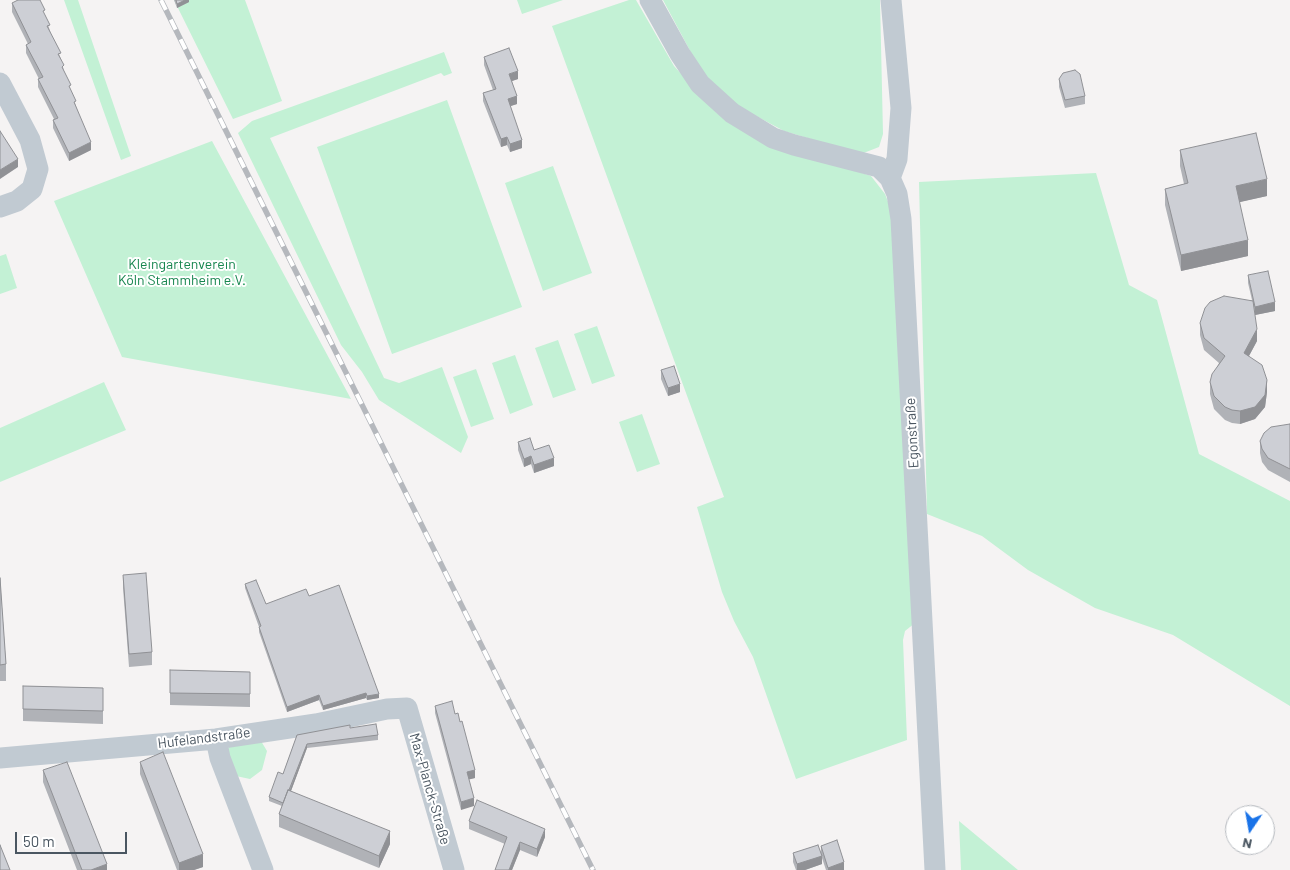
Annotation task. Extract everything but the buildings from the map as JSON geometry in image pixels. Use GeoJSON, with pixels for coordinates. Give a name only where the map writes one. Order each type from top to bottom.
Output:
{"type":"FeatureCollection","features":[{"type":"Feature","properties":{"kind":"street"},"geometry":{"type":"LineString","coordinates":[[650,0],[680,54],[700,84],[732,114],[773,138],[794,146],[879,167],[890,178],[898,152],[901,108],[891,0]]}},
{"type":"Feature","properties":{"kind":"street"},"geometry":{"type":"LineString","coordinates":[[0,83],[30,140],[38,169],[32,189],[17,201],[0,207]]}},
{"type":"Feature","properties":{"kind":"street","name":"Egonstraße"},"geometry":{"type":"LineString","coordinates":[[890,178],[897,194],[902,219],[935,870]]}},
{"type":"Feature","properties":{"kind":"street","name":"Hufelandstraße"},"geometry":{"type":"LineString","coordinates":[[0,758],[216,738],[316,724],[387,709],[407,708]]}},
{"type":"Feature","properties":{"kind":"street","name":"Max-Planck-Straße"},"geometry":{"type":"LineString","coordinates":[[407,708],[454,870]]}},
{"type":"Feature","properties":{"kind":"street"},"geometry":{"type":"LineString","coordinates":[[216,738],[220,758],[263,870]]}},
{"type":"Feature","properties":{"kind":"green space"},"geometry":{"type":"Polygon","coordinates":[[[64,0],[78,0],[131,156],[121,160],[64,0]]]}},
{"type":"Feature","properties":{"kind":"green space"},"geometry":{"type":"Polygon","coordinates":[[[174,0],[245,0],[282,101],[233,119],[174,0]]]}},
{"type":"Feature","properties":{"kind":"green space"},"geometry":{"type":"Polygon","coordinates":[[[517,0],[563,0],[522,14],[517,0]]]}},
{"type":"Feature","properties":{"kind":"green space"},"geometry":{"type":"Polygon","coordinates":[[[629,0],[636,0],[674,66],[717,113],[836,164],[871,176],[885,194],[893,214],[915,623],[905,631],[903,640],[907,740],[796,779],[753,657],[734,621],[722,592],[697,507],[724,497],[552,26],[629,0]]]}},
{"type":"Feature","properties":{"kind":"green space"},"geometry":{"type":"Polygon","coordinates":[[[663,0],[880,0],[883,134],[879,147],[861,154],[784,131],[745,110],[719,92],[703,75],[663,0]]]}},
{"type":"Feature","properties":{"kind":"green space"},"geometry":{"type":"Polygon","coordinates":[[[444,52],[452,73],[444,76],[441,73],[270,138],[384,378],[399,383],[442,367],[468,437],[461,453],[379,400],[362,372],[341,345],[238,133],[252,121],[444,52]]]}},
{"type":"Feature","properties":{"kind":"green space"},"geometry":{"type":"Polygon","coordinates":[[[447,100],[522,307],[392,354],[317,147],[447,100]]]}},
{"type":"Feature","properties":{"kind":"green space","name":"Kleingartenverein Köln Stammheim e.V."},"geometry":{"type":"Polygon","coordinates":[[[212,141],[351,399],[122,357],[54,201],[212,141]]]}},
{"type":"Feature","properties":{"kind":"green space"},"geometry":{"type":"Polygon","coordinates":[[[553,166],[592,273],[543,291],[505,183],[553,166]]]}},
{"type":"Feature","properties":{"kind":"green space"},"geometry":{"type":"Polygon","coordinates":[[[1096,173],[1129,285],[1157,300],[1199,454],[1290,501],[1290,706],[1173,635],[1095,608],[1028,570],[982,536],[927,514],[919,182],[1096,173]]]}},
{"type":"Feature","properties":{"kind":"green space"},"geometry":{"type":"Polygon","coordinates":[[[6,254],[17,288],[0,294],[0,256],[6,254]]]}},
{"type":"Feature","properties":{"kind":"green space"},"geometry":{"type":"Polygon","coordinates":[[[597,326],[615,376],[592,384],[574,334],[597,326]]]}},
{"type":"Feature","properties":{"kind":"green space"},"geometry":{"type":"Polygon","coordinates":[[[558,340],[576,390],[553,398],[535,348],[558,340]]]}},
{"type":"Feature","properties":{"kind":"green space"},"geometry":{"type":"Polygon","coordinates":[[[515,355],[533,405],[510,414],[492,363],[515,355]]]}},
{"type":"Feature","properties":{"kind":"green space"},"geometry":{"type":"Polygon","coordinates":[[[476,369],[494,419],[471,427],[453,377],[476,369]]]}},
{"type":"Feature","properties":{"kind":"green space"},"geometry":{"type":"Polygon","coordinates":[[[104,382],[126,430],[0,482],[0,428],[104,382]]]}},
{"type":"Feature","properties":{"kind":"green space"},"geometry":{"type":"Polygon","coordinates":[[[642,414],[660,464],[637,472],[619,422],[642,414]]]}},
{"type":"Feature","properties":{"kind":"green space"},"geometry":{"type":"Polygon","coordinates":[[[261,741],[267,751],[262,770],[250,779],[236,776],[227,749],[231,744],[261,741]]]}},
{"type":"Feature","properties":{"kind":"green space"},"geometry":{"type":"Polygon","coordinates":[[[959,821],[1018,870],[961,870],[959,821]]]}},
{"type":"Feature","properties":{"kind":"railway"},"geometry":{"type":"LineString","coordinates":[[161,0],[593,870]]}}]}
